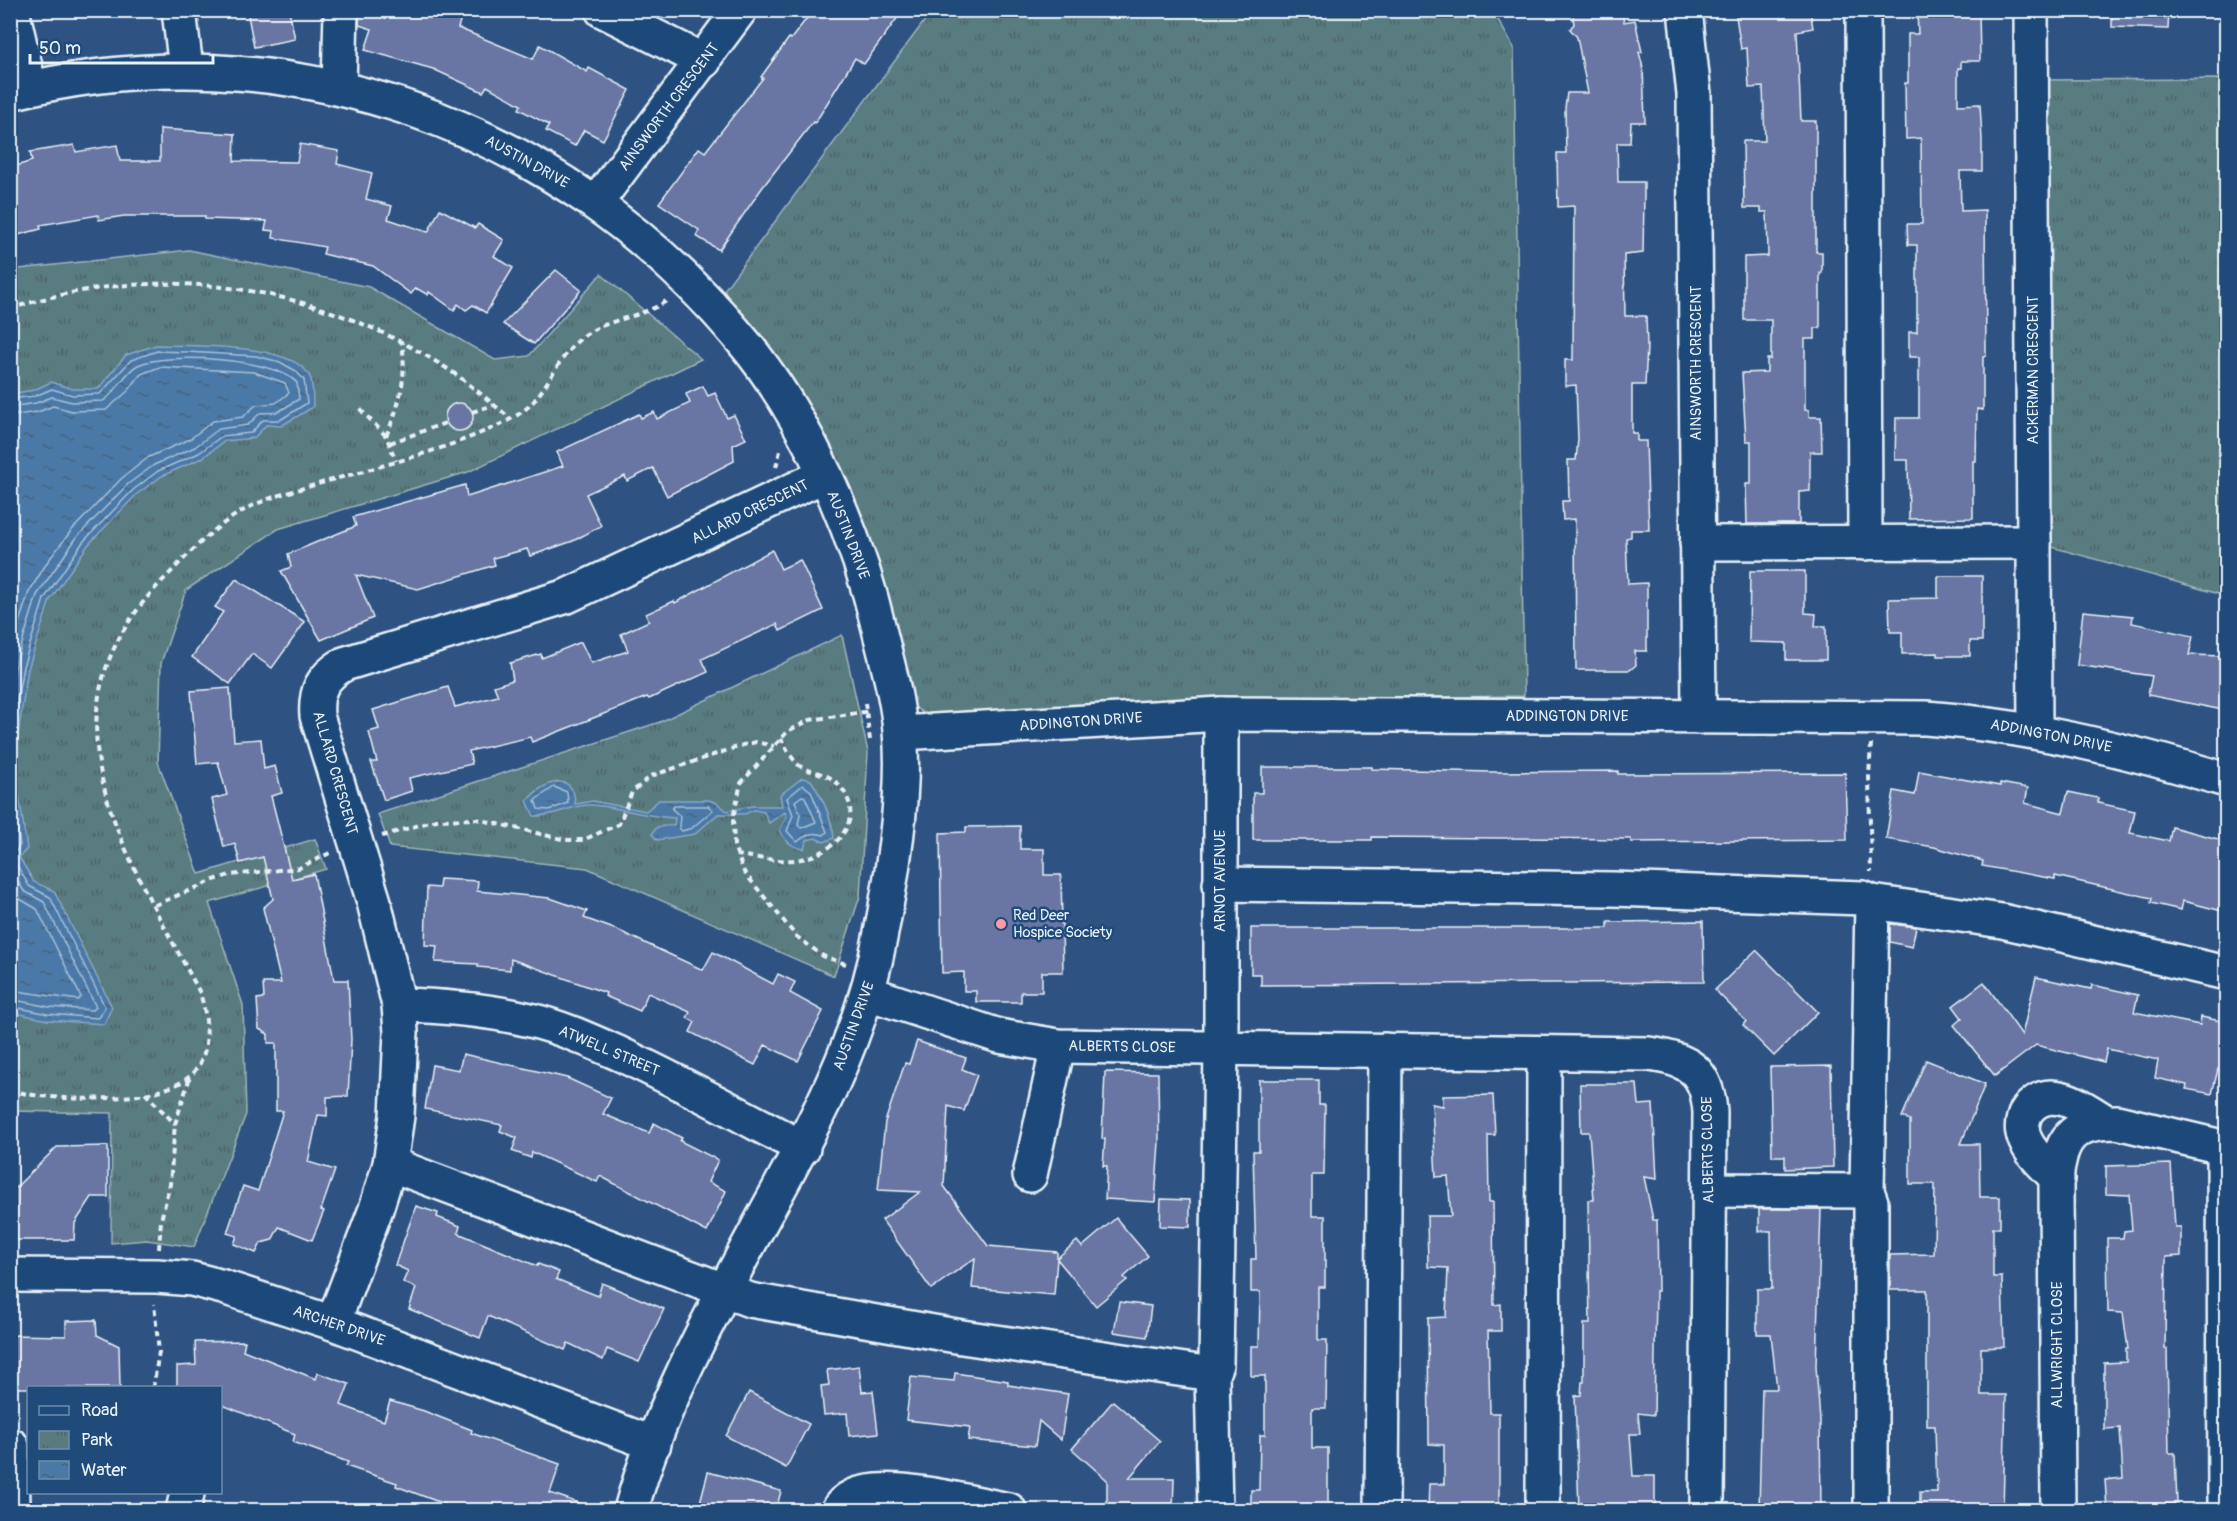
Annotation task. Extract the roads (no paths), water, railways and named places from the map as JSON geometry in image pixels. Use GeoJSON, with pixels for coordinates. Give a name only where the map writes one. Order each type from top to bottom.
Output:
{"type":"FeatureCollection","features":[{"type":"Feature","properties":{"kind":"street"},"geometry":{"type":"LineString","coordinates":[[12,10],[20,90]]}},
{"type":"Feature","properties":{"kind":"street"},"geometry":{"type":"LineString","coordinates":[[179,10],[186,69]]}},
{"type":"Feature","properties":{"kind":"street"},"geometry":{"type":"LineString","coordinates":[[339,87],[341,10]]}},
{"type":"Feature","properties":{"kind":"street"},"geometry":{"type":"LineString","coordinates":[[602,10],[704,61]]}},
{"type":"Feature","properties":{"kind":"street","name":"AINSWORTH CRESCENT"},"geometry":{"type":"LineString","coordinates":[[596,203],[740,10]]}},
{"type":"Feature","properties":{"kind":"street","name":"AINSWORTH CRESCENT"},"geometry":{"type":"LineString","coordinates":[[1685,10],[1694,94],[1699,717]]}},
{"type":"Feature","properties":{"kind":"street"},"geometry":{"type":"LineString","coordinates":[[1863,10],[1865,543]]}},
{"type":"Feature","properties":{"kind":"street","name":"ACKERMAN CRESCENT"},"geometry":{"type":"LineString","coordinates":[[2031,10],[2035,730]]}},
{"type":"Feature","properties":{"kind":"street","name":"AUSTIN DRIVE"},"geometry":{"type":"LineString","coordinates":[[20,90],[105,75],[186,69],[248,74],[339,87],[421,112],[488,139],[549,172],[596,203],[663,256],[744,341],[788,407],[825,475],[850,533],[867,581],[895,695],[901,733],[892,871],[868,993],[837,1073],[803,1148],[725,1291],[673,1396],[631,1510]]}},
{"type":"Feature","properties":{"kind":"street","name":"ALLARD CRESCENT"},"geometry":{"type":"LineString","coordinates":[[333,1323],[376,1209],[390,1164],[400,1077],[399,1005],[374,903],[317,716],[316,699],[320,686],[329,673],[344,664],[567,596],[825,475]]}},
{"type":"Feature","properties":{"kind":"street"},"geometry":{"type":"LineString","coordinates":[[1697,543],[2034,542]]}},
{"type":"Feature","properties":{"kind":"street","name":"ADDINGTON DRIVE"},"geometry":{"type":"LineString","coordinates":[[901,733],[1221,714],[1874,717],[1974,721],[2035,730],[2121,749],[2226,780]]}},
{"type":"Feature","properties":{"kind":"street","name":"ARNOT AVENUE"},"geometry":{"type":"LineString","coordinates":[[1215,1510],[1212,1374],[1216,1364],[1221,1049],[1221,714]]}},
{"type":"Feature","properties":{"kind":"street"},"geometry":{"type":"LineString","coordinates":[[1220,884],[1612,889],[1863,898],[1872,903],[2002,921],[2226,973]]}},
{"type":"Feature","properties":{"kind":"street"},"geometry":{"type":"LineString","coordinates":[[1871,1510],[1871,1202],[1867,1191],[1872,903]]}},
{"type":"Feature","properties":{"kind":"street","name":"ALBERTS CLOSE"},"geometry":{"type":"LineString","coordinates":[[868,993],[999,1036],[1058,1046],[1649,1054],[1683,1062],[1696,1071],[1704,1082],[1709,1097],[1707,1510]]}},
{"type":"Feature","properties":{"kind":"street","name":"ATWELL STREET"},"geometry":{"type":"LineString","coordinates":[[399,1005],[426,1006],[521,1018],[571,1034],[660,1072],[803,1148]]}},
{"type":"Feature","properties":{"kind":"street"},"geometry":{"type":"LineString","coordinates":[[1030,1175],[1058,1046]]}},
{"type":"Feature","properties":{"kind":"street"},"geometry":{"type":"LineString","coordinates":[[1382,1510],[1385,1050]]}},
{"type":"Feature","properties":{"kind":"street"},"geometry":{"type":"LineString","coordinates":[[1543,1510],[1544,1053]]}},
{"type":"Feature","properties":{"kind":"street","name":"ALLWRIGHT CLOSE"},"geometry":{"type":"LineString","coordinates":[[2057,1179],[2029,1146],[2023,1134],[2023,1122],[2028,1109],[2048,1097],[2061,1098],[2072,1101],[2106,1122]]}},
{"type":"Feature","properties":{"kind":"street","name":"ALLWRIGHT CLOSE"},"geometry":{"type":"LineString","coordinates":[[2058,1510],[2057,1179],[2060,1151],[2068,1139],[2087,1126],[2106,1122],[2117,1122],[2225,1147]]}},
{"type":"Feature","properties":{"kind":"street"},"geometry":{"type":"LineString","coordinates":[[2225,1147],[2225,1510]]}},
{"type":"Feature","properties":{"kind":"street"},"geometry":{"type":"LineString","coordinates":[[390,1164],[750,1300],[939,1333],[1212,1374]]}},
{"type":"Feature","properties":{"kind":"street"},"geometry":{"type":"LineString","coordinates":[[1709,1190],[1867,1191]]}},
{"type":"Feature","properties":{"kind":"street","name":"ARCHER DRIVE"},"geometry":{"type":"LineString","coordinates":[[10,1275],[115,1275],[192,1279],[223,1287],[333,1323],[654,1444]]}},
{"type":"Feature","properties":{"kind":"street"},"geometry":{"type":"LineString","coordinates":[[13,1510],[17,1446]]}},
{"type":"Feature","properties":{"kind":"street"},"geometry":{"type":"LineString","coordinates":[[838,1510],[841,1504],[852,1495],[878,1489],[1009,1510]]}},
{"type":"Feature","properties":{"kind":"water"},"geometry":{"type":"Polygon","coordinates":[[[156,345],[241,348],[286,358],[302,367],[311,379],[313,407],[281,426],[266,425],[254,438],[225,441],[202,458],[162,476],[137,494],[88,545],[50,600],[28,669],[14,761],[27,849],[19,857],[34,882],[54,891],[112,1007],[104,1024],[47,1020],[11,1012],[11,394],[34,390],[51,382],[73,389],[98,389],[126,355],[156,345]]]}},
{"type":"Feature","properties":{"kind":"water"},"geometry":{"type":"Polygon","coordinates":[[[802,778],[811,780],[819,794],[829,816],[834,838],[824,842],[815,838],[807,840],[804,849],[796,847],[784,838],[780,830],[787,816],[785,812],[769,823],[764,812],[754,810],[745,814],[718,814],[695,834],[657,840],[652,834],[657,827],[674,825],[675,818],[592,805],[578,806],[550,815],[534,816],[527,801],[540,789],[556,782],[569,786],[574,793],[575,804],[593,801],[646,811],[659,800],[709,800],[727,811],[752,806],[782,806],[780,795],[802,778]]]}},
{"type":"Feature","properties":{"kind":"place","name":"Red Deer Hospice Society"},"geometry":{"type":"Point","coordinates":[1001,924]}}]}
